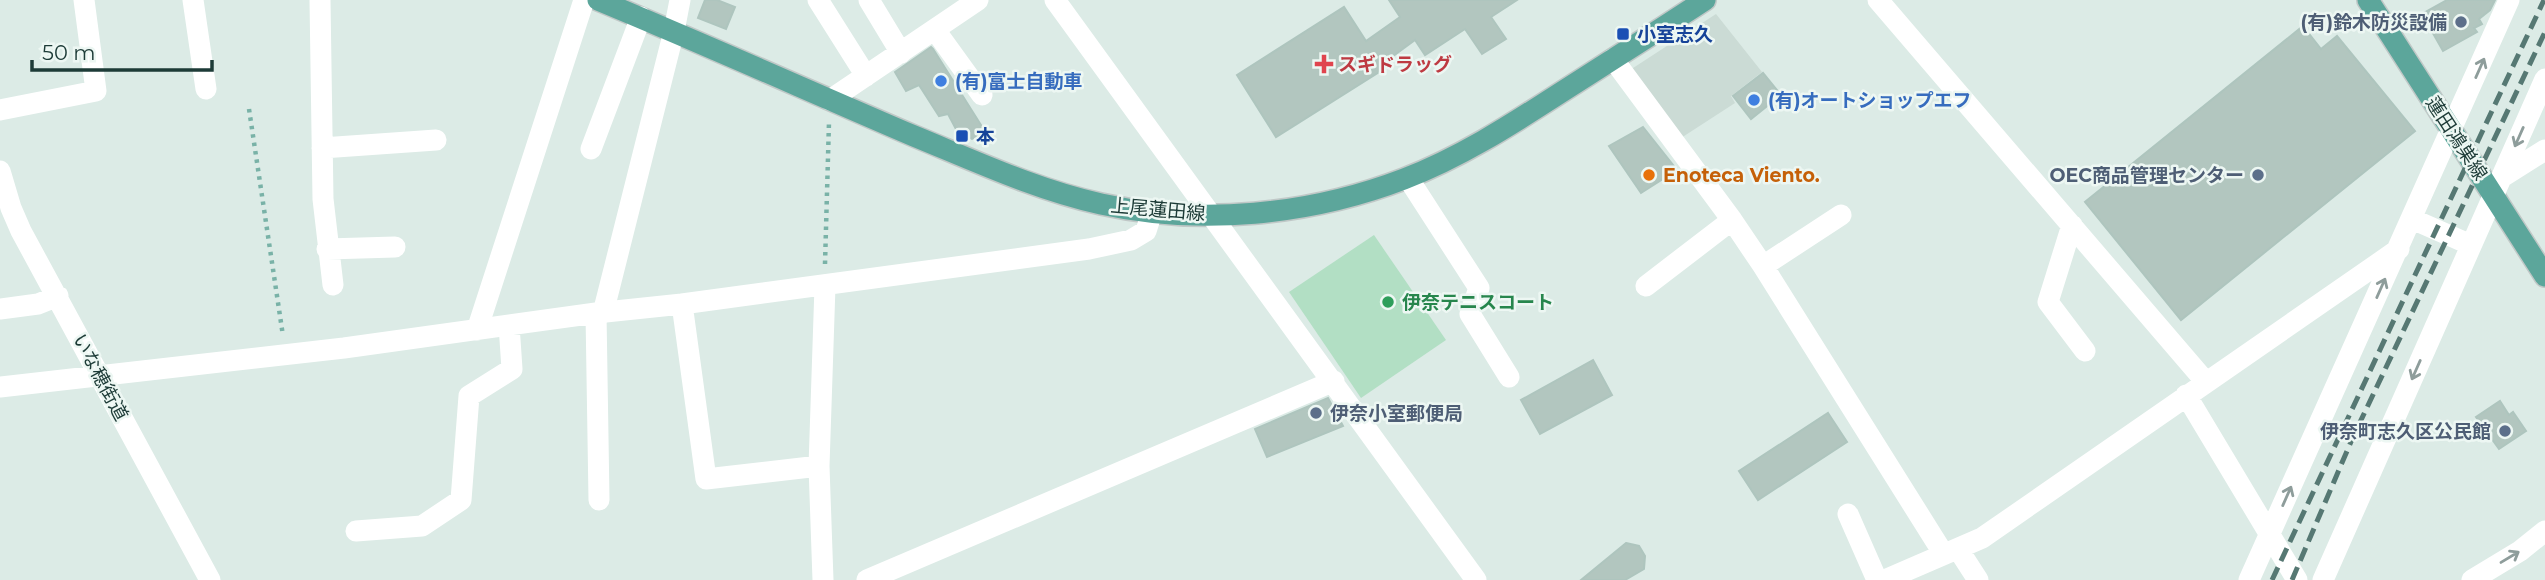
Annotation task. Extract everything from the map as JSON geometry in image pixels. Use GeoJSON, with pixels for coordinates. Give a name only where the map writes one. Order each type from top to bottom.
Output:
{"type":"FeatureCollection","features":[{"type":"Feature","properties":{"kind":"main road","name":"上尾蓮田線"},"geometry":{"type":"LineString","coordinates":[[598,0],[942,148],[1062,194],[1152,212],[1213,215],[1274,211],[1327,202],[1374,190],[1408,177],[1468,149],[1705,0]]}},
{"type":"Feature","properties":{"kind":"main road","name":"蓮田鴻巣線"},"geometry":{"type":"LineString","coordinates":[[2368,0],[2452,131],[2498,186],[2545,276]]}},
{"type":"Feature","properties":{"kind":"street"},"geometry":{"type":"LineString","coordinates":[[0,110],[96,91],[84,0]]}},
{"type":"Feature","properties":{"kind":"street"},"geometry":{"type":"LineString","coordinates":[[193,0],[206,89]]}},
{"type":"Feature","properties":{"kind":"street"},"geometry":{"type":"LineString","coordinates":[[320,0],[322,148],[327,249],[333,285]]}},
{"type":"Feature","properties":{"kind":"street"},"geometry":{"type":"LineString","coordinates":[[477,330],[583,0]]}},
{"type":"Feature","properties":{"kind":"street"},"geometry":{"type":"LineString","coordinates":[[599,500],[600,313],[680,0]]}},
{"type":"Feature","properties":{"kind":"street"},"geometry":{"type":"LineString","coordinates":[[818,0],[866,76]]}},
{"type":"Feature","properties":{"kind":"street"},"geometry":{"type":"LineString","coordinates":[[869,0],[901,53]]}},
{"type":"Feature","properties":{"kind":"street"},"geometry":{"type":"LineString","coordinates":[[1055,0],[1476,580]]}},
{"type":"Feature","properties":{"kind":"street"},"geometry":{"type":"LineString","coordinates":[[1878,0],[2205,381]]}},
{"type":"Feature","properties":{"kind":"street"},"geometry":{"type":"LineString","coordinates":[[2249,580],[2509,0]]}},
{"type":"Feature","properties":{"kind":"street"},"geometry":{"type":"LineString","coordinates":[[830,100],[975,1]]}},
{"type":"Feature","properties":{"kind":"street"},"geometry":{"type":"LineString","coordinates":[[591,149],[641,18]]}},
{"type":"Feature","properties":{"kind":"street"},"geometry":{"type":"LineString","coordinates":[[935,30],[982,95]]}},
{"type":"Feature","properties":{"kind":"street"},"geometry":{"type":"LineString","coordinates":[[1613,59],[1732,220],[1950,551],[1978,580]]}},
{"type":"Feature","properties":{"kind":"street"},"geometry":{"type":"LineString","coordinates":[[2323,580],[2545,79]]}},
{"type":"Feature","properties":{"kind":"street"},"geometry":{"type":"LineString","coordinates":[[322,148],[436,140]]}},
{"type":"Feature","properties":{"kind":"street"},"geometry":{"type":"LineString","coordinates":[[2498,186],[2545,150]]}},
{"type":"Feature","properties":{"kind":"street","name":"いな穂街道"},"geometry":{"type":"LineString","coordinates":[[0,173],[21,231],[210,580]]}},
{"type":"Feature","properties":{"kind":"street"},"geometry":{"type":"LineString","coordinates":[[1408,177],[1479,288],[1470,314],[1508,377]]}},
{"type":"Feature","properties":{"kind":"street"},"geometry":{"type":"LineString","coordinates":[[0,387],[825,286],[1089,249],[1131,240],[1146,231],[1152,212]]}},
{"type":"Feature","properties":{"kind":"street"},"geometry":{"type":"LineString","coordinates":[[1763,266],[1840,215]]}},
{"type":"Feature","properties":{"kind":"street"},"geometry":{"type":"LineString","coordinates":[[2412,219],[2471,245]]}},
{"type":"Feature","properties":{"kind":"street"},"geometry":{"type":"LineString","coordinates":[[1646,286],[1732,220]]}},
{"type":"Feature","properties":{"kind":"street"},"geometry":{"type":"LineString","coordinates":[[2071,225],[2048,302],[2085,351]]}},
{"type":"Feature","properties":{"kind":"street"},"geometry":{"type":"LineString","coordinates":[[327,249],[395,247]]}},
{"type":"Feature","properties":{"kind":"street"},"geometry":{"type":"LineString","coordinates":[[1885,580],[1982,538],[2399,249]]}},
{"type":"Feature","properties":{"kind":"street"},"geometry":{"type":"LineString","coordinates":[[822,580],[819,466],[825,286]]}},
{"type":"Feature","properties":{"kind":"street"},"geometry":{"type":"LineString","coordinates":[[0,309],[38,304],[58,296]]}},
{"type":"Feature","properties":{"kind":"street"},"geometry":{"type":"LineString","coordinates":[[682,304],[706,479],[819,466]]}},
{"type":"Feature","properties":{"kind":"street"},"geometry":{"type":"LineString","coordinates":[[356,531],[422,526],[461,500],[469,396],[512,369],[509,325]]}},
{"type":"Feature","properties":{"kind":"street"},"geometry":{"type":"LineString","coordinates":[[867,580],[1334,381]]}},
{"type":"Feature","properties":{"kind":"street"},"geometry":{"type":"LineString","coordinates":[[2186,395],[2297,580]]}},
{"type":"Feature","properties":{"kind":"street"},"geometry":{"type":"LineString","coordinates":[[1848,514],[1877,580]]}},
{"type":"Feature","properties":{"kind":"street"},"geometry":{"type":"LineString","coordinates":[[2472,580],[2520,551],[2545,531]]}},
{"type":"Feature","properties":{"kind":"path"},"geometry":{"type":"LineString","coordinates":[[825,286],[830,100]]}},
{"type":"Feature","properties":{"kind":"path"},"geometry":{"type":"LineString","coordinates":[[249,109],[285,354]]}},
{"type":"Feature","properties":{"kind":"shaded area"},"geometry":{"type":"Polygon","coordinates":[[[1716,14],[1762,72],[1731,96],[1735,103],[1681,138],[1630,70],[1716,14]]]}},
{"type":"Feature","properties":{"kind":"green space"},"geometry":{"type":"Polygon","coordinates":[[[1374,235],[1446,340],[1361,398],[1289,292],[1374,235]]]}},
{"type":"Feature","properties":{"kind":"building"},"geometry":{"type":"Polygon","coordinates":[[[705,0],[717,0],[735,7],[726,29],[698,18],[705,0]]]}},
{"type":"Feature","properties":{"kind":"building"},"geometry":{"type":"Polygon","coordinates":[[[1389,0],[1517,0],[1491,17],[1506,39],[1482,54],[1465,29],[1425,55],[1415,40],[1381,65],[1384,69],[1276,137],[1237,75],[1344,7],[1366,41],[1400,17],[1389,0]]]}},
{"type":"Feature","properties":{"kind":"building"},"geometry":{"type":"Polygon","coordinates":[[[2447,0],[2495,0],[2490,10],[2479,19],[2482,24],[2474,28],[2477,32],[2443,51],[2422,14],[2447,0]]]}},
{"type":"Feature","properties":{"kind":"building"},"geometry":{"type":"Polygon","coordinates":[[[2303,26],[2321,49],[2337,36],[2415,131],[2181,320],[2085,202],[2303,26]]]}},
{"type":"Feature","properties":{"kind":"building"},"geometry":{"type":"Polygon","coordinates":[[[931,47],[986,133],[972,139],[957,131],[948,114],[939,116],[919,85],[906,91],[895,72],[931,47]]]}},
{"type":"Feature","properties":{"kind":"building"},"geometry":{"type":"Polygon","coordinates":[[[1763,73],[1781,95],[1751,119],[1733,96],[1763,73]]]}},
{"type":"Feature","properties":{"kind":"building"},"geometry":{"type":"Polygon","coordinates":[[[1643,127],[1677,170],[1641,193],[1609,146],[1643,127]]]}},
{"type":"Feature","properties":{"kind":"building"},"geometry":{"type":"Polygon","coordinates":[[[1593,360],[1612,395],[1540,434],[1521,400],[1593,360]]]}},
{"type":"Feature","properties":{"kind":"building"},"geometry":{"type":"Polygon","coordinates":[[[1328,398],[1343,426],[1267,457],[1255,429],[1328,398]]]}},
{"type":"Feature","properties":{"kind":"building"},"geometry":{"type":"Polygon","coordinates":[[[2500,401],[2509,415],[2513,412],[2526,431],[2499,449],[2476,417],[2500,401]]]}},
{"type":"Feature","properties":{"kind":"building"},"geometry":{"type":"Polygon","coordinates":[[[1828,413],[1847,442],[1758,500],[1739,471],[1828,413]]]}},
{"type":"Feature","properties":{"kind":"building"},"geometry":{"type":"Polygon","coordinates":[[[1626,543],[1639,546],[1645,556],[1644,569],[1625,580],[1581,580],[1626,543]]]}},
{"type":"Feature","properties":{"kind":"railway"},"geometry":{"type":"LineString","coordinates":[[2272,580],[2544,0]]}},
{"type":"Feature","properties":{"kind":"railway"},"geometry":{"type":"LineString","coordinates":[[2292,580],[2353,437],[2545,32]]}},
{"type":"Feature","properties":{"kind":"place","name":"(有)鈴木防災設備"},"geometry":{"type":"Point","coordinates":[2461,22]}},
{"type":"Feature","properties":{"kind":"place","name":"小室志久"},"geometry":{"type":"Point","coordinates":[1623,34]}},
{"type":"Feature","properties":{"kind":"place","name":"スギドラッグ"},"geometry":{"type":"Point","coordinates":[1324,64]}},
{"type":"Feature","properties":{"kind":"place","name":"(有)富士自動車"},"geometry":{"type":"Point","coordinates":[941,81]}},
{"type":"Feature","properties":{"kind":"place","name":"(有)オートショップエフ"},"geometry":{"type":"Point","coordinates":[1754,100]}},
{"type":"Feature","properties":{"kind":"place","name":"本"},"geometry":{"type":"Point","coordinates":[962,136]}},
{"type":"Feature","properties":{"kind":"place","name":"Enoteca Viento."},"geometry":{"type":"Point","coordinates":[1649,175]}},
{"type":"Feature","properties":{"kind":"place","name":"OEC商品管理センター"},"geometry":{"type":"Point","coordinates":[2258,175]}},
{"type":"Feature","properties":{"kind":"place","name":"伊奈テニスコート"},"geometry":{"type":"Point","coordinates":[1388,302]}},
{"type":"Feature","properties":{"kind":"place","name":"伊奈小室郵便局"},"geometry":{"type":"Point","coordinates":[1316,413]}},
{"type":"Feature","properties":{"kind":"place","name":"伊奈町志久区公民館"},"geometry":{"type":"Point","coordinates":[2505,431]}}]}
